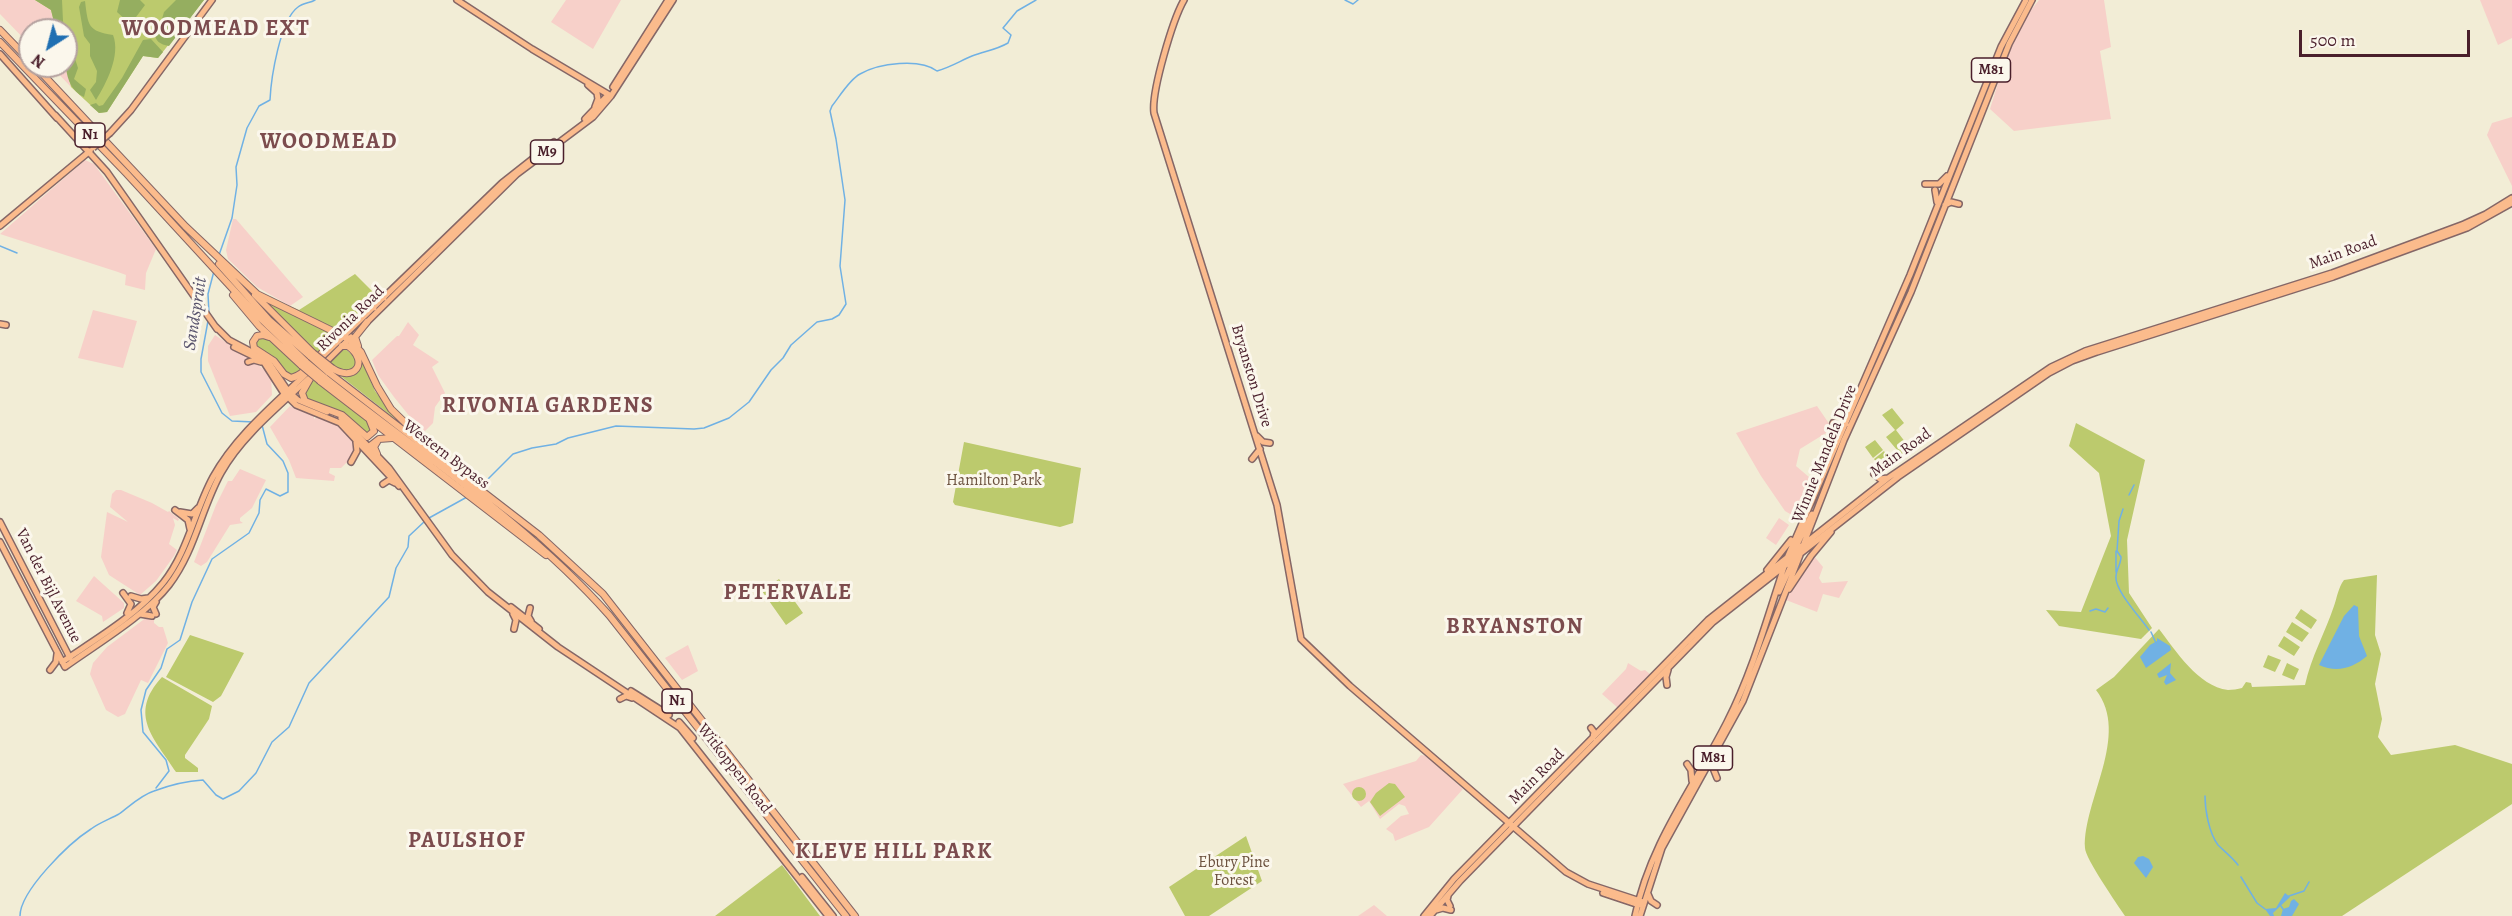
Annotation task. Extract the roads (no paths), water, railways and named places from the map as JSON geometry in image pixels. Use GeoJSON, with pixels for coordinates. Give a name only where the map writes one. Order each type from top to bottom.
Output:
{"type":"FeatureCollection","features":[{"type":"Feature","properties":{"kind":"highway"},"geometry":{"type":"LineString","coordinates":[[0,30],[18,49]]}},
{"type":"Feature","properties":{"kind":"highway","name":"N1"},"geometry":{"type":"LineString","coordinates":[[0,42],[127,174],[220,279]]}},
{"type":"Feature","properties":{"kind":"highway","name":"N1"},"geometry":{"type":"LineString","coordinates":[[46,78],[226,268]]}},
{"type":"Feature","properties":{"kind":"highway"},"geometry":{"type":"LineString","coordinates":[[226,268],[267,300],[347,338],[365,360]]}},
{"type":"Feature","properties":{"kind":"highway"},"geometry":{"type":"LineString","coordinates":[[226,268],[269,320],[308,360]]}},
{"type":"Feature","properties":{"kind":"highway"},"geometry":{"type":"LineString","coordinates":[[220,279],[274,340]]}},
{"type":"Feature","properties":{"kind":"highway"},"geometry":{"type":"LineString","coordinates":[[220,279],[326,374],[375,425],[373,437],[368,445]]}},
{"type":"Feature","properties":{"kind":"highway"},"geometry":{"type":"LineString","coordinates":[[241,279],[286,328],[308,360]]}},
{"type":"Feature","properties":{"kind":"highway"},"geometry":{"type":"LineString","coordinates":[[367,322],[354,339],[391,409],[466,483]]}},
{"type":"Feature","properties":{"kind":"highway"},"geometry":{"type":"LineString","coordinates":[[342,346],[350,347],[357,353],[358,367],[352,373],[326,374],[308,360],[266,335],[259,335],[254,339],[253,345],[291,378],[298,376],[323,351],[347,338]]}},
{"type":"Feature","properties":{"kind":"highway","name":"Western Bypass"},"geometry":{"type":"LineString","coordinates":[[326,374],[466,483],[487,506],[537,542],[574,577],[609,615],[846,916]]}},
{"type":"Feature","properties":{"kind":"highway"},"geometry":{"type":"LineString","coordinates":[[310,376],[302,393],[305,401],[342,415],[369,437],[373,434],[374,429],[364,415]]}},
{"type":"Feature","properties":{"kind":"highway"},"geometry":{"type":"LineString","coordinates":[[364,415],[405,446]]}},
{"type":"Feature","properties":{"kind":"highway"},"geometry":{"type":"LineString","coordinates":[[352,429],[366,439],[373,437]]}},
{"type":"Feature","properties":{"kind":"highway"},"geometry":{"type":"LineString","coordinates":[[368,445],[382,438],[391,438],[466,483]]}},
{"type":"Feature","properties":{"kind":"highway"},"geometry":{"type":"LineString","coordinates":[[377,454],[374,445],[382,438]]}},
{"type":"Feature","properties":{"kind":"highway","name":"Western Bypass"},"geometry":{"type":"LineString","coordinates":[[466,483],[487,494],[567,558],[603,594],[855,916]]}},
{"type":"Feature","properties":{"kind":"main road"},"geometry":{"type":"LineString","coordinates":[[0,228],[110,133],[131,110],[161,65],[212,0]]}},
{"type":"Feature","properties":{"kind":"main road"},"geometry":{"type":"LineString","coordinates":[[457,0],[609,96]]}},
{"type":"Feature","properties":{"kind":"main road","name":"Rivonia Road"},"geometry":{"type":"LineString","coordinates":[[299,384],[367,322],[384,298],[507,178],[584,120],[609,96],[668,0]]}},
{"type":"Feature","properties":{"kind":"main road","name":"Rivonia Road"},"geometry":{"type":"LineString","coordinates":[[71,659],[88,642],[149,598],[170,574],[187,542],[203,498],[220,465],[251,431],[517,174],[594,117],[673,0]]}},
{"type":"Feature","properties":{"kind":"main road","name":"Bryanston Drive"},"geometry":{"type":"LineString","coordinates":[[1185,0],[1178,15],[1153,108],[1276,505],[1300,636],[1325,663],[1511,824],[1567,877],[1640,903]]}},
{"type":"Feature","properties":{"kind":"main road","name":"Winnie Mandela Drive"},"geometry":{"type":"LineString","coordinates":[[1635,916],[1666,839],[1712,761],[1743,701],[1778,609],[1800,528],[1935,212],[2001,47],[2026,0]]}},
{"type":"Feature","properties":{"kind":"main road","name":"Winnie Mandela Drive"},"geometry":{"type":"LineString","coordinates":[[1803,546],[1876,365],[1911,292],[2009,44],[2032,0]]}},
{"type":"Feature","properties":{"kind":"main road","name":"Witkoppen Road"},"geometry":{"type":"LineString","coordinates":[[0,54],[90,152],[229,343],[258,358],[298,403],[336,420],[379,463],[425,518]]}},
{"type":"Feature","properties":{"kind":"main road"},"geometry":{"type":"LineString","coordinates":[[557,63],[609,96]]}},
{"type":"Feature","properties":{"kind":"main road"},"geometry":{"type":"LineString","coordinates":[[580,79],[598,96],[596,104],[584,120]]}},
{"type":"Feature","properties":{"kind":"main road"},"geometry":{"type":"LineString","coordinates":[[597,87],[609,88],[614,85]]}},
{"type":"Feature","properties":{"kind":"main road"},"geometry":{"type":"LineString","coordinates":[[1925,184],[1941,183],[1950,172]]}},
{"type":"Feature","properties":{"kind":"main road"},"geometry":{"type":"LineString","coordinates":[[1935,190],[1937,196],[1935,212]]}},
{"type":"Feature","properties":{"kind":"main road","name":"Main Road"},"geometry":{"type":"LineString","coordinates":[[1803,546],[1888,478],[2029,381],[2070,357],[2332,273],[2464,224],[2512,198]]}},
{"type":"Feature","properties":{"kind":"main road"},"geometry":{"type":"LineString","coordinates":[[1945,205],[1951,201],[1959,204]]}},
{"type":"Feature","properties":{"kind":"main road","name":"Main Road"},"geometry":{"type":"LineString","coordinates":[[1432,914],[1511,824],[1598,731],[1694,634],[1758,581],[1898,477],[2056,369],[2082,357],[2311,285],[2479,222],[2512,204]]}},
{"type":"Feature","properties":{"kind":"main road"},"geometry":{"type":"LineString","coordinates":[[2479,222],[2486,226]]}},
{"type":"Feature","properties":{"kind":"main road"},"geometry":{"type":"LineString","coordinates":[[377,309],[391,309]]}},
{"type":"Feature","properties":{"kind":"main road","name":"Witkoppen Road"},"geometry":{"type":"LineString","coordinates":[[215,326],[233,342],[267,360],[288,394]]}},
{"type":"Feature","properties":{"kind":"main road"},"geometry":{"type":"LineString","coordinates":[[2082,357],[2088,359],[2090,363]]}},
{"type":"Feature","properties":{"kind":"main road"},"geometry":{"type":"LineString","coordinates":[[248,362],[256,360],[267,366]]}},
{"type":"Feature","properties":{"kind":"main road"},"geometry":{"type":"LineString","coordinates":[[280,380],[289,384],[299,384],[296,395],[298,403],[281,406]]}},
{"type":"Feature","properties":{"kind":"main road","name":"Rivonia Road"},"geometry":{"type":"LineString","coordinates":[[265,418],[281,406],[288,394]]}},
{"type":"Feature","properties":{"kind":"main road","name":"Witkoppen Road"},"geometry":{"type":"LineString","coordinates":[[298,403],[340,417],[395,475],[451,553],[476,581],[534,627],[611,683],[669,719],[685,733],[831,916]]}},
{"type":"Feature","properties":{"kind":"main road"},"geometry":{"type":"LineString","coordinates":[[1833,423],[1839,426],[1846,424]]}},
{"type":"Feature","properties":{"kind":"main road","name":"Rivonia Road"},"geometry":{"type":"LineString","coordinates":[[64,664],[138,614],[171,582],[186,558],[220,474],[251,431]]}},
{"type":"Feature","properties":{"kind":"main road"},"geometry":{"type":"LineString","coordinates":[[1254,432],[1261,441],[1270,442]]}},
{"type":"Feature","properties":{"kind":"main road"},"geometry":{"type":"LineString","coordinates":[[351,462],[357,451],[355,439]]}},
{"type":"Feature","properties":{"kind":"main road"},"geometry":{"type":"LineString","coordinates":[[1252,459],[1260,449]]}},
{"type":"Feature","properties":{"kind":"main road"},"geometry":{"type":"LineString","coordinates":[[357,457],[365,455],[379,463]]}},
{"type":"Feature","properties":{"kind":"main road"},"geometry":{"type":"LineString","coordinates":[[1874,474],[1882,479],[1888,478]]}},
{"type":"Feature","properties":{"kind":"main road"},"geometry":{"type":"LineString","coordinates":[[1768,618],[1829,478]]}},
{"type":"Feature","properties":{"kind":"main road"},"geometry":{"type":"LineString","coordinates":[[383,484],[390,480],[402,491]]}},
{"type":"Feature","properties":{"kind":"main road"},"geometry":{"type":"LineString","coordinates":[[187,542],[190,523],[176,510],[192,514],[198,510],[203,498]]}},
{"type":"Feature","properties":{"kind":"main road"},"geometry":{"type":"LineString","coordinates":[[1778,609],[1807,561],[1843,520]]}},
{"type":"Feature","properties":{"kind":"main road","name":"Van der Bijl Avenue"},"geometry":{"type":"LineString","coordinates":[[0,522],[71,659]]}},
{"type":"Feature","properties":{"kind":"main road"},"geometry":{"type":"LineString","coordinates":[[1758,581],[1800,528]]}},
{"type":"Feature","properties":{"kind":"main road","name":"Van der Bijl Avenue"},"geometry":{"type":"LineString","coordinates":[[0,542],[64,664]]}},
{"type":"Feature","properties":{"kind":"main road"},"geometry":{"type":"LineString","coordinates":[[1794,555],[1803,546]]}},
{"type":"Feature","properties":{"kind":"main road","name":"Main Road"},"geometry":{"type":"LineString","coordinates":[[1424,916],[1454,879],[1511,824],[1592,739],[1594,734],[1653,684],[1713,622],[1794,555]]}},
{"type":"Feature","properties":{"kind":"main road","name":"Winnie Mandela Drive"},"geometry":{"type":"LineString","coordinates":[[1640,916],[1644,881],[1658,846],[1738,697],[1768,618],[1784,565]]}},
{"type":"Feature","properties":{"kind":"main road"},"geometry":{"type":"LineString","coordinates":[[114,625],[131,608],[130,602],[123,593]]}},
{"type":"Feature","properties":{"kind":"main road"},"geometry":{"type":"LineString","coordinates":[[138,614],[154,615],[153,607],[159,595]]}},
{"type":"Feature","properties":{"kind":"main road"},"geometry":{"type":"LineString","coordinates":[[131,596],[141,599],[149,598]]}},
{"type":"Feature","properties":{"kind":"main road"},"geometry":{"type":"LineString","coordinates":[[511,609],[522,612],[530,609],[528,617],[534,627]]}},
{"type":"Feature","properties":{"kind":"main road"},"geometry":{"type":"LineString","coordinates":[[511,609],[516,620],[515,628],[524,624],[534,627]]}},
{"type":"Feature","properties":{"kind":"main road"},"geometry":{"type":"LineString","coordinates":[[54,625],[71,649],[77,649],[88,642]]}},
{"type":"Feature","properties":{"kind":"main road","name":"Witkoppen Road"},"geometry":{"type":"LineString","coordinates":[[534,627],[682,725],[831,916]]}},
{"type":"Feature","properties":{"kind":"main road"},"geometry":{"type":"LineString","coordinates":[[50,670],[57,660],[56,650]]}},
{"type":"Feature","properties":{"kind":"main road"},"geometry":{"type":"LineString","coordinates":[[1738,697],[1742,696],[1757,662]]}},
{"type":"Feature","properties":{"kind":"main road"},"geometry":{"type":"LineString","coordinates":[[1653,684],[1667,684],[1666,677],[1670,666]]}},
{"type":"Feature","properties":{"kind":"main road"},"geometry":{"type":"LineString","coordinates":[[611,683],[617,689],[619,699],[629,696],[644,704]]}},
{"type":"Feature","properties":{"kind":"main road"},"geometry":{"type":"LineString","coordinates":[[1712,761],[1717,778]]}},
{"type":"Feature","properties":{"kind":"main road"},"geometry":{"type":"LineString","coordinates":[[1692,783],[1692,773],[1687,764],[1703,763]]}},
{"type":"Feature","properties":{"kind":"main road"},"geometry":{"type":"LineString","coordinates":[[1503,830],[1505,823],[1511,824]]}},
{"type":"Feature","properties":{"kind":"main road"},"geometry":{"type":"LineString","coordinates":[[1635,916],[1633,907],[1625,899],[1636,894],[1644,881]]}},
{"type":"Feature","properties":{"kind":"main road"},"geometry":{"type":"LineString","coordinates":[[1647,889],[1649,899],[1657,905]]}},
{"type":"Feature","properties":{"kind":"main road"},"geometry":{"type":"LineString","coordinates":[[1432,914],[1443,908],[1450,908],[1447,900],[1450,892]]}},
{"type":"Feature","properties":{"kind":"water"},"geometry":{"type":"Polygon","coordinates":[[[2354,605],[2358,607],[2359,636],[2367,656],[2356,664],[2344,668],[2332,669],[2319,665],[2344,616],[2354,605]]]}},
{"type":"Feature","properties":{"kind":"water"},"geometry":{"type":"Polygon","coordinates":[[[2157,638],[2170,646],[2171,650],[2146,668],[2140,657],[2150,645],[2157,641],[2157,638]]]}},
{"type":"Feature","properties":{"kind":"water"},"geometry":{"type":"Polygon","coordinates":[[[2171,663],[2170,673],[2176,680],[2166,685],[2164,682],[2167,675],[2159,678],[2157,674],[2171,663]]]}},
{"type":"Feature","properties":{"kind":"water"},"geometry":{"type":"Polygon","coordinates":[[[2143,856],[2149,859],[2153,867],[2146,878],[2134,863],[2138,857],[2143,856]]]}},
{"type":"Feature","properties":{"kind":"water"},"geometry":{"type":"Polygon","coordinates":[[[2285,893],[2290,897],[2273,913],[2274,916],[2270,916],[2265,909],[2276,908],[2285,893]]]}},
{"type":"Feature","properties":{"kind":"water"},"geometry":{"type":"Polygon","coordinates":[[[2294,899],[2299,904],[2292,916],[2281,916],[2283,909],[2289,907],[2294,899]]]}},
{"type":"Feature","properties":{"kind":"waterway","name":"Sandspruit"},"geometry":{"type":"LineString","coordinates":[[219,255],[232,218],[237,185],[236,167],[247,128],[259,106],[270,100],[281,36],[292,14],[300,6],[315,0]]}},
{"type":"Feature","properties":{"kind":"waterway"},"geometry":{"type":"LineString","coordinates":[[480,487],[513,454],[616,426],[704,428],[729,418],[749,402],[791,345],[817,322],[839,315],[846,304],[840,266],[845,200],[830,111],[832,106],[852,80],[868,70],[910,63],[920,64],[937,71],[1008,43],[1011,35],[1003,28],[1017,11],[1036,0]]}},
{"type":"Feature","properties":{"kind":"waterway"},"geometry":{"type":"LineString","coordinates":[[1345,0],[1353,4],[1358,0]]}},
{"type":"Feature","properties":{"kind":"waterway"},"geometry":{"type":"LineString","coordinates":[[0,246],[17,253]]}},
{"type":"Feature","properties":{"kind":"waterway","name":"Sandspruit"},"geometry":{"type":"LineString","coordinates":[[209,313],[208,294],[214,271]]}},
{"type":"Feature","properties":{"kind":"waterway","name":"Sandspruit"},"geometry":{"type":"LineString","coordinates":[[208,321],[201,372],[222,413],[232,421],[254,422]]}},
{"type":"Feature","properties":{"kind":"waterway","name":"Sandspruit"},"geometry":{"type":"LineString","coordinates":[[156,788],[169,771],[166,760],[143,732],[141,710],[146,690],[161,668],[167,649],[180,640],[192,602],[212,559],[249,533],[259,513],[260,500],[266,489],[280,496],[288,492],[288,473],[283,461],[267,444],[262,425]]}},
{"type":"Feature","properties":{"kind":"waterway"},"geometry":{"type":"LineString","coordinates":[[2129,495],[2134,485]]}},
{"type":"Feature","properties":{"kind":"waterway"},"geometry":{"type":"LineString","coordinates":[[429,518],[467,497]]}},
{"type":"Feature","properties":{"kind":"waterway"},"geometry":{"type":"LineString","coordinates":[[2123,509],[2119,521],[2117,551],[2121,557],[2116,574],[2117,582],[2123,596],[2149,630]]}},
{"type":"Feature","properties":{"kind":"waterway"},"geometry":{"type":"LineString","coordinates":[[20,916],[28,894],[59,856],[91,829],[119,814],[145,795],[172,785],[203,780],[216,795],[223,799],[239,791],[256,773],[272,742],[289,727],[309,683],[389,597],[396,568],[408,547],[409,536],[425,521]]}},
{"type":"Feature","properties":{"kind":"waterway"},"geometry":{"type":"LineString","coordinates":[[2116,551],[2116,572]]}},
{"type":"Feature","properties":{"kind":"waterway"},"geometry":{"type":"LineString","coordinates":[[2090,611],[2096,609],[2105,612],[2108,608]]}},
{"type":"Feature","properties":{"kind":"waterway"},"geometry":{"type":"LineString","coordinates":[[2151,632],[2156,643]]}},
{"type":"Feature","properties":{"kind":"waterway"},"geometry":{"type":"LineString","coordinates":[[2205,796],[2212,834],[2218,845],[2238,865]]}},
{"type":"Feature","properties":{"kind":"waterway"},"geometry":{"type":"LineString","coordinates":[[2241,877],[2257,903],[2265,909]]}},
{"type":"Feature","properties":{"kind":"waterway"},"geometry":{"type":"LineString","coordinates":[[2289,896],[2304,891],[2309,882]]}},
{"type":"Feature","properties":{"kind":"district","name":"WOODMEAD EXT"},"geometry":{"type":"Point","coordinates":[216,30]}},
{"type":"Feature","properties":{"kind":"district","name":"WOODMEAD"},"geometry":{"type":"Point","coordinates":[329,143]}},
{"type":"Feature","properties":{"kind":"district","name":"RIVONIA GARDENS"},"geometry":{"type":"Point","coordinates":[548,407]}},
{"type":"Feature","properties":{"kind":"district","name":"PETERVALE"},"geometry":{"type":"Point","coordinates":[788,594]}},
{"type":"Feature","properties":{"kind":"district","name":"BRYANSTON"},"geometry":{"type":"Point","coordinates":[1515,628]}},
{"type":"Feature","properties":{"kind":"district","name":"PAULSHOF"},"geometry":{"type":"Point","coordinates":[467,842]}},
{"type":"Feature","properties":{"kind":"district","name":"KLEVE HILL PARK"},"geometry":{"type":"Point","coordinates":[894,853]}},
{"type":"Feature","properties":{"kind":"park label","name":"Hamilton Park"},"geometry":{"type":"Point","coordinates":[994,481]}},
{"type":"Feature","properties":{"kind":"park label","name":"Ebury Pine Forest"},"geometry":{"type":"Point","coordinates":[1234,872]}}]}
